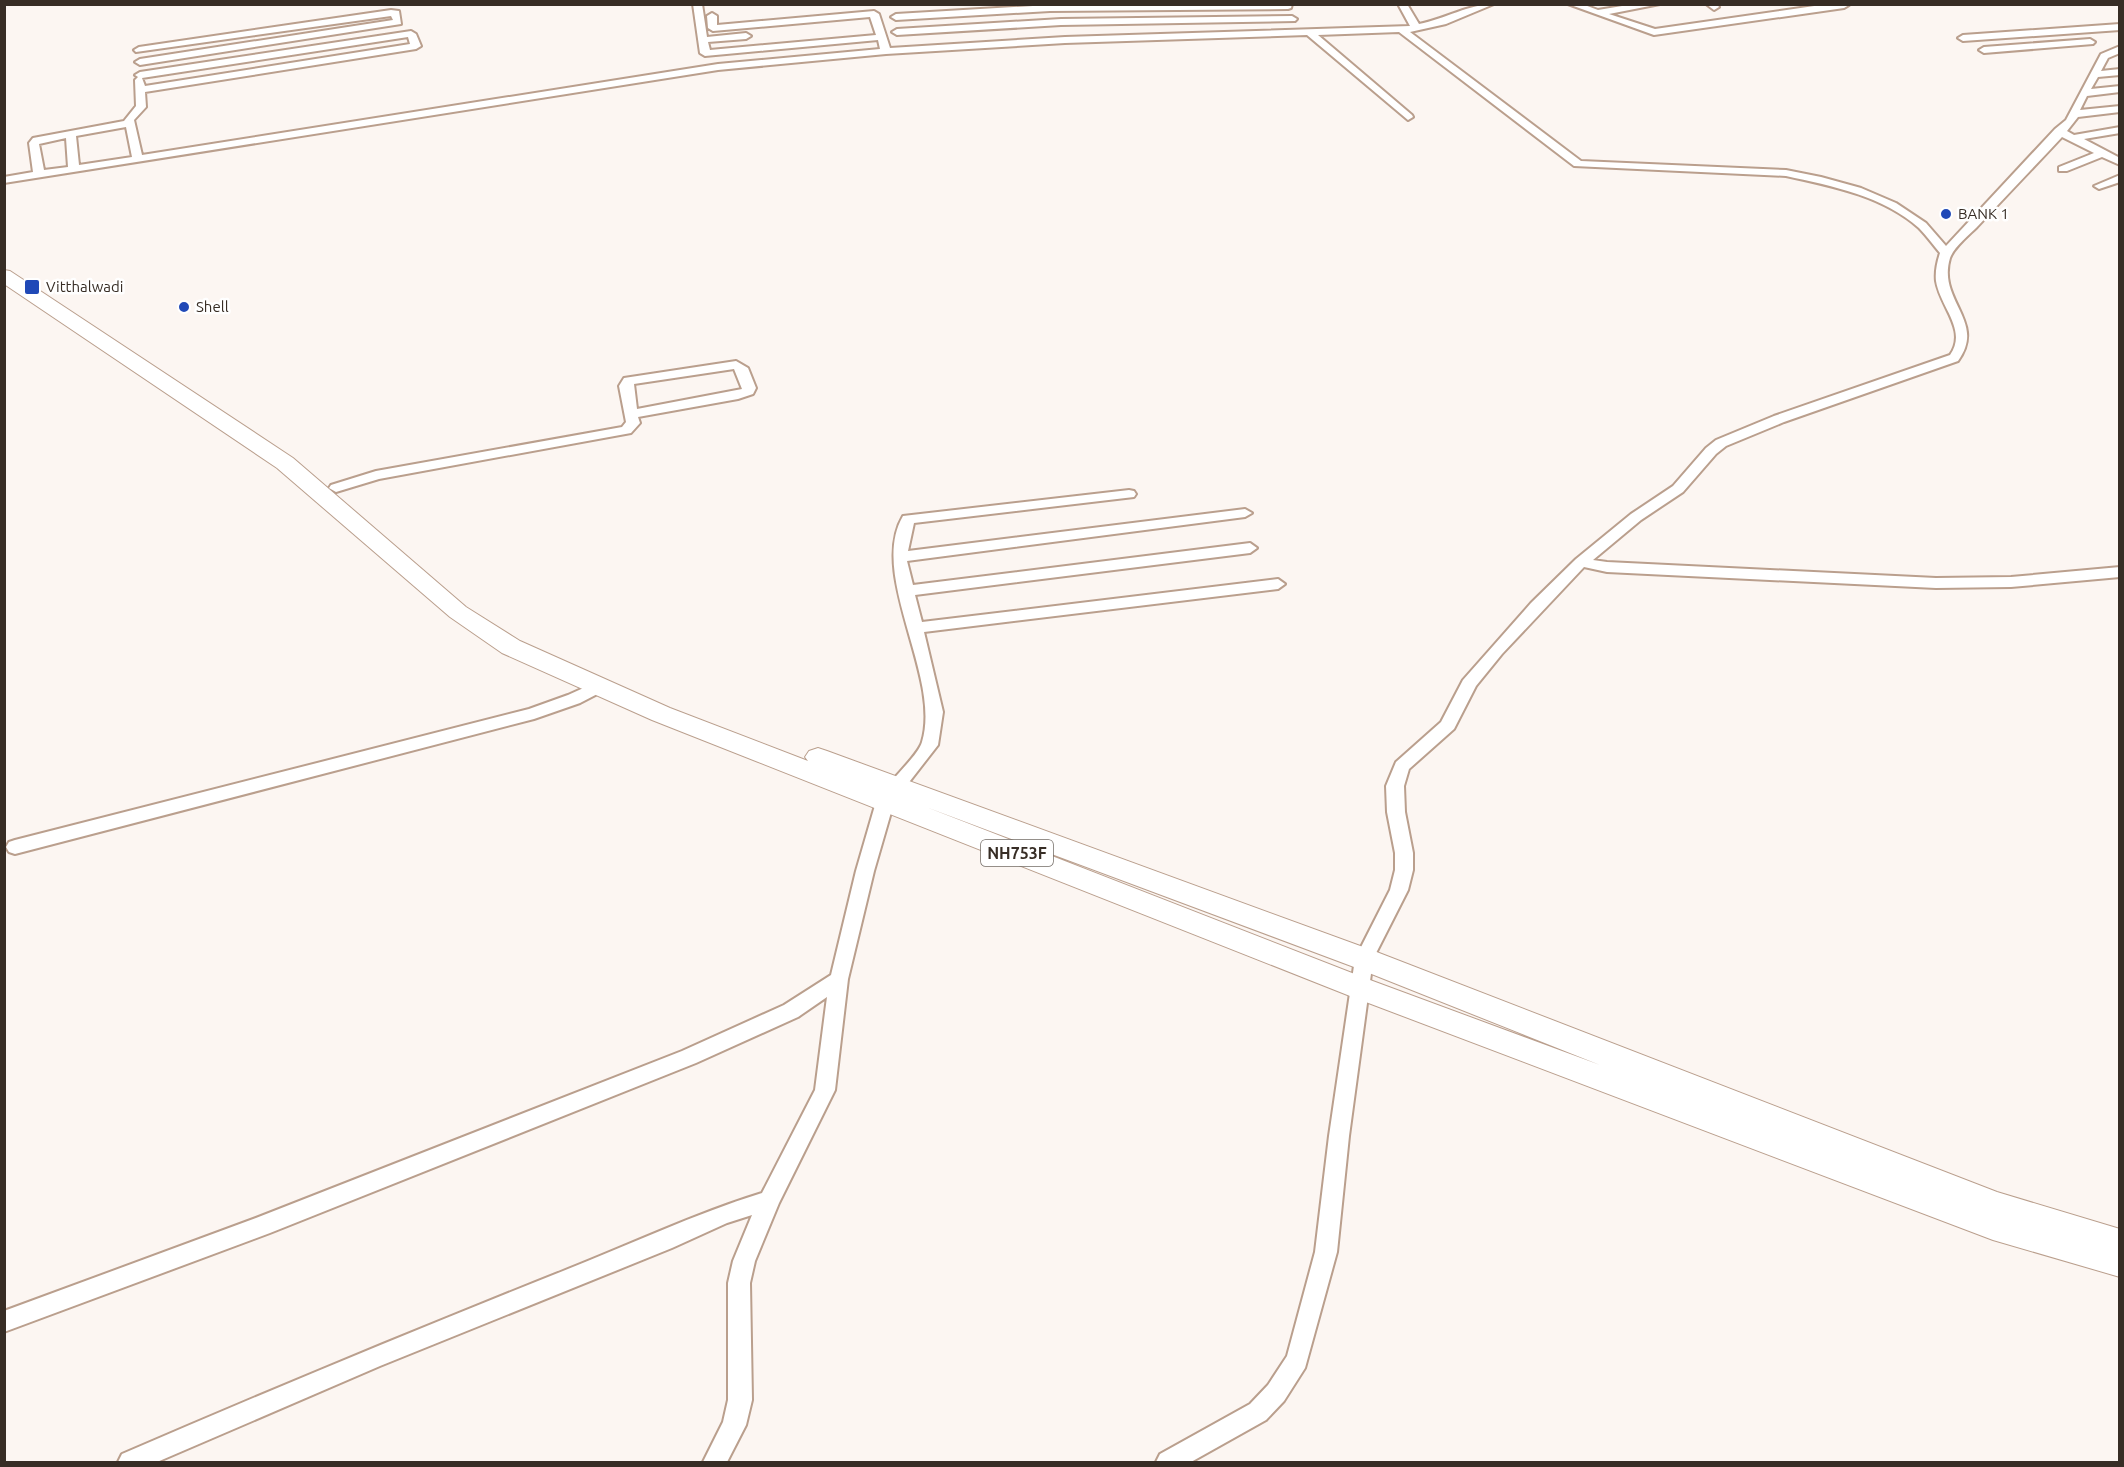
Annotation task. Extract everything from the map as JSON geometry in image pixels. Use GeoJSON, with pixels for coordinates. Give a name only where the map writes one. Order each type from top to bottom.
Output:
{"type":"FeatureCollection","features":[{"type":"Feature","properties":{"kind":"highway","name":"NH753F"},"geometry":{"type":"LineString","coordinates":[[4,261],[299,457],[473,604],[524,638],[672,703],[1360,988],[1994,1226],[2120,1263]]}},
{"type":"Feature","properties":{"kind":"highway","name":"NH753F"},"geometry":{"type":"LineString","coordinates":[[4,275],[285,463],[458,612],[511,647],[661,714],[1364,959],[1995,1206],[2120,1244]]}},
{"type":"Feature","properties":{"kind":"street"},"geometry":{"type":"LineString","coordinates":[[697,4],[708,68]]}},
{"type":"Feature","properties":{"kind":"street"},"geometry":{"type":"LineString","coordinates":[[807,31],[875,14],[892,13],[889,4]]}},
{"type":"Feature","properties":{"kind":"street"},"geometry":{"type":"LineString","coordinates":[[1402,4],[1416,27]]}},
{"type":"Feature","properties":{"kind":"street"},"geometry":{"type":"LineString","coordinates":[[4,180],[708,68],[886,51],[1069,40],[1403,31],[1443,22],[1490,4]]}},
{"type":"Feature","properties":{"kind":"street"},"geometry":{"type":"LineString","coordinates":[[1572,4],[1654,32],[1844,5]]}},
{"type":"Feature","properties":{"kind":"street"},"geometry":{"type":"LineString","coordinates":[[1596,13],[1656,4]]}},
{"type":"Feature","properties":{"kind":"street"},"geometry":{"type":"LineString","coordinates":[[896,17],[969,9],[1057,6],[1288,6]]}},
{"type":"Feature","properties":{"kind":"street"},"geometry":{"type":"LineString","coordinates":[[1057,6],[1069,40]]}},
{"type":"Feature","properties":{"kind":"street"},"geometry":{"type":"LineString","coordinates":[[1220,7],[1224,36]]}},
{"type":"Feature","properties":{"kind":"street"},"geometry":{"type":"LineString","coordinates":[[712,16],[714,28],[859,9],[875,14]]}},
{"type":"Feature","properties":{"kind":"street"},"geometry":{"type":"LineString","coordinates":[[969,9],[980,45]]}},
{"type":"Feature","properties":{"kind":"street"},"geometry":{"type":"LineString","coordinates":[[138,159],[130,116],[141,107],[139,48],[392,13],[396,14],[398,22],[140,62]]}},
{"type":"Feature","properties":{"kind":"street"},"geometry":{"type":"LineString","coordinates":[[875,14],[886,51]]}},
{"type":"Feature","properties":{"kind":"street"},"geometry":{"type":"LineString","coordinates":[[897,32],[1062,22],[1292,18]]}},
{"type":"Feature","properties":{"kind":"street"},"geometry":{"type":"LineString","coordinates":[[1963,38],[2120,27]]}},
{"type":"Feature","properties":{"kind":"street"},"geometry":{"type":"LineString","coordinates":[[1403,31],[1578,164],[1594,167],[1762,172],[1804,177],[1867,195],[1908,214],[1923,226],[1946,253]]}},
{"type":"Feature","properties":{"kind":"street"},"geometry":{"type":"LineString","coordinates":[[2071,31],[2107,53]]}},
{"type":"Feature","properties":{"kind":"street"},"geometry":{"type":"LineString","coordinates":[[1310,33],[1408,117]]}},
{"type":"Feature","properties":{"kind":"street"},"geometry":{"type":"LineString","coordinates":[[140,75],[411,34],[416,46],[141,90]]}},
{"type":"Feature","properties":{"kind":"street"},"geometry":{"type":"LineString","coordinates":[[702,40],[760,35]]}},
{"type":"Feature","properties":{"kind":"street"},"geometry":{"type":"LineString","coordinates":[[390,37],[394,49]]}},
{"type":"Feature","properties":{"kind":"street"},"geometry":{"type":"LineString","coordinates":[[705,53],[881,37]]}},
{"type":"Feature","properties":{"kind":"street"},"geometry":{"type":"LineString","coordinates":[[1984,50],[2090,42]]}},
{"type":"Feature","properties":{"kind":"street"},"geometry":{"type":"LineString","coordinates":[[1168,1462],[1258,1412],[1276,1393],[1297,1360],[1326,1252],[1338,1137],[1364,959],[1399,890],[1404,870],[1404,853],[1395,794],[1395,786],[1402,766],[1435,739],[1448,725],[1469,684],[1496,650],[1581,562],[1636,517],[1678,489],[1711,451],[1721,443],[1779,419],[1954,358],[1961,351],[1964,342],[1959,322],[1942,283],[1946,253],[2034,162],[2059,131],[2071,121],[2107,53],[2120,49]]}},
{"type":"Feature","properties":{"kind":"street"},"geometry":{"type":"LineString","coordinates":[[2096,74],[2120,72]]}},
{"type":"Feature","properties":{"kind":"street"},"geometry":{"type":"LineString","coordinates":[[2085,93],[2120,89]]}},
{"type":"Feature","properties":{"kind":"street"},"geometry":{"type":"LineString","coordinates":[[2073,114],[2120,109]]}},
{"type":"Feature","properties":{"kind":"street"},"geometry":{"type":"LineString","coordinates":[[39,175],[35,141],[130,123]]}},
{"type":"Feature","properties":{"kind":"street"},"geometry":{"type":"LineString","coordinates":[[2073,138],[2120,130]]}},
{"type":"Feature","properties":{"kind":"street"},"geometry":{"type":"LineString","coordinates":[[2059,131],[2120,162]]}},
{"type":"Feature","properties":{"kind":"street"},"geometry":{"type":"LineString","coordinates":[[71,134],[75,169]]}},
{"type":"Feature","properties":{"kind":"street"},"geometry":{"type":"LineString","coordinates":[[2063,169],[2103,153]]}},
{"type":"Feature","properties":{"kind":"street"},"geometry":{"type":"LineString","coordinates":[[2099,186],[2120,178]]}},
{"type":"Feature","properties":{"kind":"street"},"geometry":{"type":"LineString","coordinates":[[336,488],[376,475],[626,430],[633,425],[626,386],[629,381],[736,365],[741,368],[749,388],[745,394],[632,414]]}},
{"type":"Feature","properties":{"kind":"street"},"geometry":{"type":"LineString","coordinates":[[715,1462],[734,1425],[740,1400],[739,1283],[744,1261],[769,1200],[825,1090],[839,979],[865,872],[891,794],[922,757],[933,733],[935,712],[899,557],[908,519],[1129,494]]}},
{"type":"Feature","properties":{"kind":"street"},"geometry":{"type":"LineString","coordinates":[[899,557],[1245,513]]}},
{"type":"Feature","properties":{"kind":"street"},"geometry":{"type":"LineString","coordinates":[[907,591],[1250,548]]}},
{"type":"Feature","properties":{"kind":"street"},"geometry":{"type":"LineString","coordinates":[[1581,562],[1616,567],[1936,583],[2020,581],[2120,572]]}},
{"type":"Feature","properties":{"kind":"street"},"geometry":{"type":"LineString","coordinates":[[915,627],[1278,584]]}},
{"type":"Feature","properties":{"kind":"street"},"geometry":{"type":"LineString","coordinates":[[15,847],[512,719],[567,702],[599,686]]}},
{"type":"Feature","properties":{"kind":"street"},"geometry":{"type":"LineString","coordinates":[[4,1322],[262,1226],[689,1057],[791,1011],[839,979]]}},
{"type":"Feature","properties":{"kind":"street"},"geometry":{"type":"LineString","coordinates":[[130,1462],[372,1358],[664,1241],[722,1215],[769,1200]]}},
{"type":"Feature","properties":{"kind":"place","name":"BANK 1"},"geometry":{"type":"Point","coordinates":[1946,214]}},
{"type":"Feature","properties":{"kind":"place","name":"Vitthalwadi"},"geometry":{"type":"Point","coordinates":[32,287]}},
{"type":"Feature","properties":{"kind":"place","name":"Shell"},"geometry":{"type":"Point","coordinates":[184,307]}}]}
